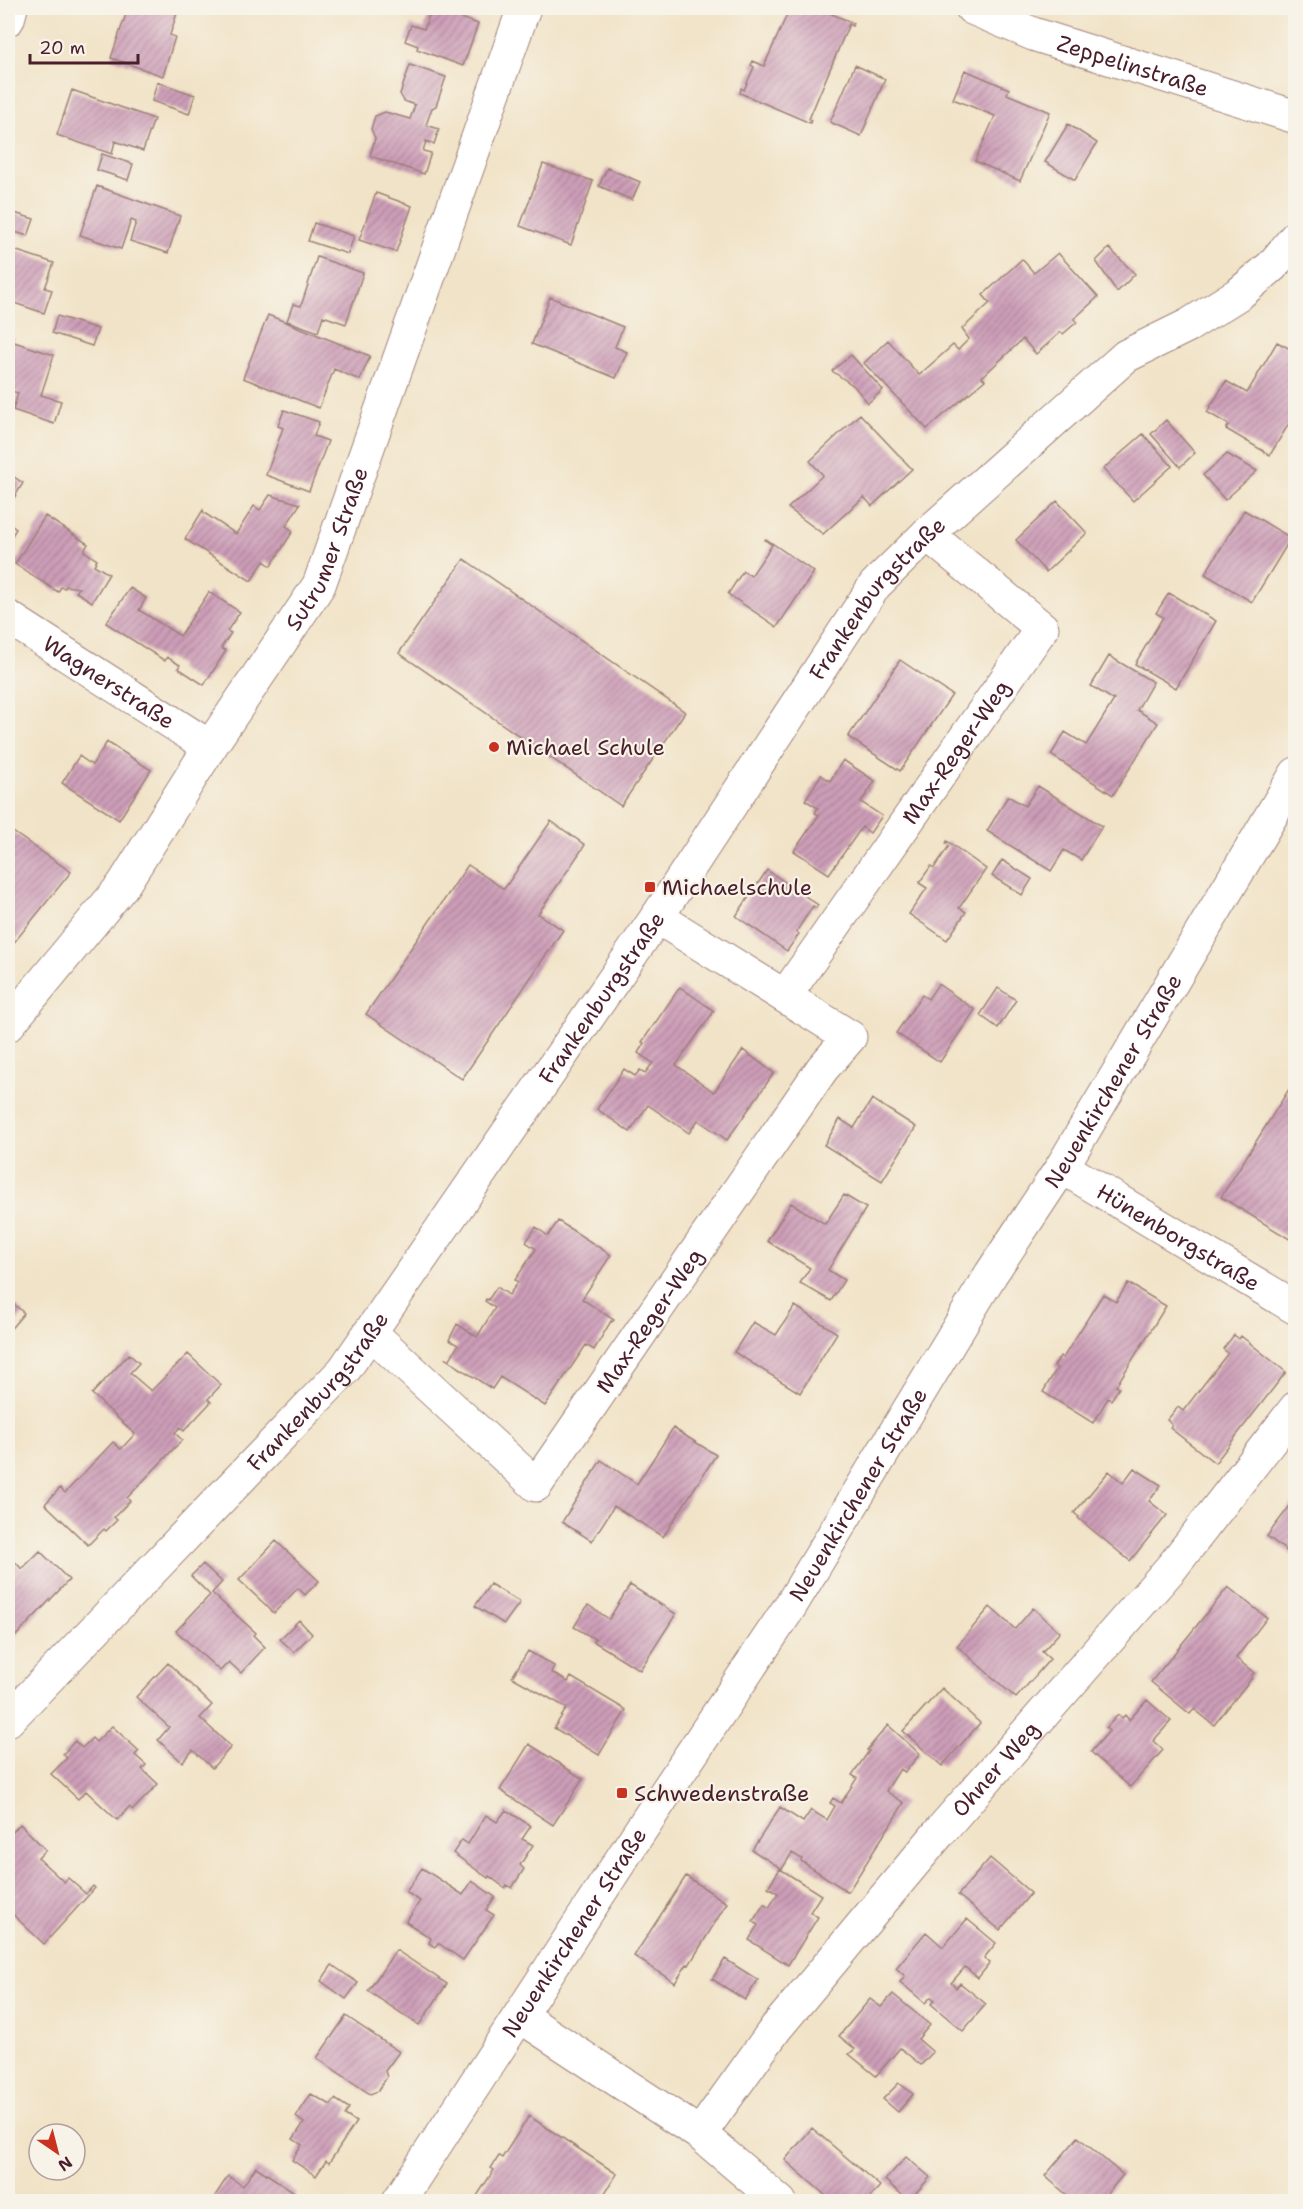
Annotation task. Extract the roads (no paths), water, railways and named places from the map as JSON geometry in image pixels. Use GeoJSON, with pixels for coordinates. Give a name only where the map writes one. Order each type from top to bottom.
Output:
{"type":"FeatureCollection","features":[{"type":"Feature","properties":{"kind":"street"},"geometry":{"type":"LineString","coordinates":[[8,19],[11,8]]}},
{"type":"Feature","properties":{"kind":"street","name":"Sutrumer Straße"},"geometry":{"type":"LineString","coordinates":[[8,1025],[123,885],[210,747],[319,585],[524,8]]}},
{"type":"Feature","properties":{"kind":"street","name":"Zeppelinstraße"},"geometry":{"type":"LineString","coordinates":[[972,8],[1033,34],[1296,117]]}},
{"type":"Feature","properties":{"kind":"street","name":"Frankenburgstraße"},"geometry":{"type":"LineString","coordinates":[[8,1720],[344,1370],[657,917],[875,585],[927,534],[1126,357],[1189,325],[1240,293],[1272,266],[1296,237]]}},
{"type":"Feature","properties":{"kind":"street","name":"Max-Reger-Weg"},"geometry":{"type":"LineString","coordinates":[[785,996],[1042,628],[927,534]]}},
{"type":"Feature","properties":{"kind":"street","name":"Wagnerstraße"},"geometry":{"type":"LineString","coordinates":[[8,617],[210,747]]}},
{"type":"Feature","properties":{"kind":"street","name":"Neuenkirchener Straße"},"geometry":{"type":"LineString","coordinates":[[398,2202],[636,1837],[791,1605],[992,1274],[1062,1167],[1296,774]]}},
{"type":"Feature","properties":{"kind":"street","name":"Max-Reger-Weg"},"geometry":{"type":"LineString","coordinates":[[371,1333],[536,1485],[822,1069],[850,1037],[657,917]]}},
{"type":"Feature","properties":{"kind":"street","name":"Hünenborgstraße"},"geometry":{"type":"LineString","coordinates":[[1062,1167],[1296,1308]]}},
{"type":"Feature","properties":{"kind":"street","name":"Ohner Weg"},"geometry":{"type":"LineString","coordinates":[[700,2134],[776,2028],[943,1828],[1172,1567],[1296,1408]]}},
{"type":"Feature","properties":{"kind":"street"},"geometry":{"type":"LineString","coordinates":[[520,2016],[700,2134],[780,2202]]}},
{"type":"Feature","properties":{"kind":"place","name":"Michael Schule"},"geometry":{"type":"Point","coordinates":[494,747]}},
{"type":"Feature","properties":{"kind":"place","name":"Michaelschule"},"geometry":{"type":"Point","coordinates":[650,887]}},
{"type":"Feature","properties":{"kind":"place","name":"Schwedenstraße"},"geometry":{"type":"Point","coordinates":[622,1793]}}]}
